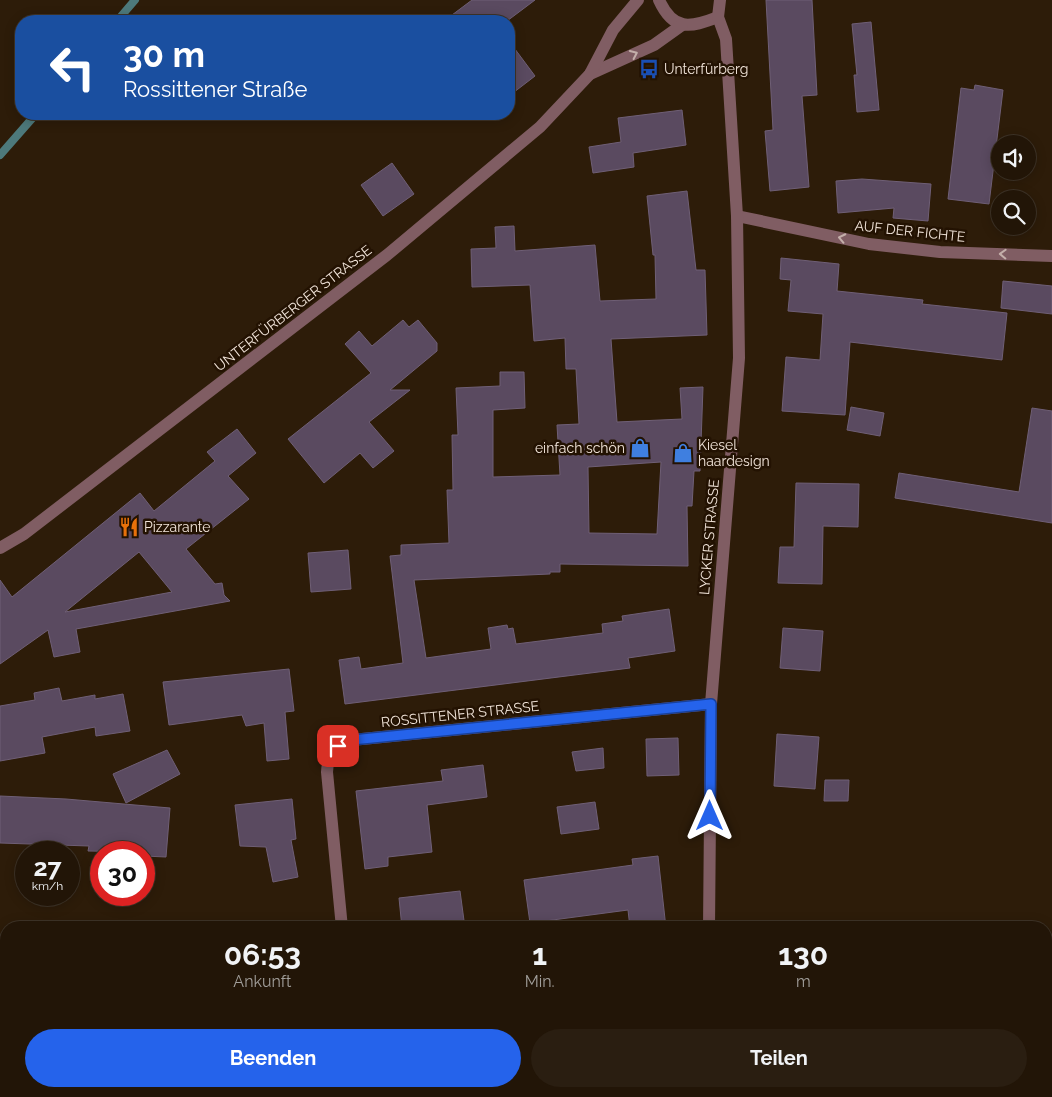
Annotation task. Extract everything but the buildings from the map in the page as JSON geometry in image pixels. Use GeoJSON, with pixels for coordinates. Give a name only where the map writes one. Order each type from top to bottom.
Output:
{"type":"FeatureCollection","features":[{"type":"Feature","properties":{"kind":"street","name":"UNTERFÜRBERGER STRASSE"},"geometry":{"type":"LineString","coordinates":[[0,548],[24,534],[387,255],[540,127],[590,74],[612,30],[638,0]]}},
{"type":"Feature","properties":{"kind":"street"},"geometry":{"type":"LineString","coordinates":[[659,0],[671,20],[682,25]]}},
{"type":"Feature","properties":{"kind":"street","name":"LYCKER STRASSE"},"geometry":{"type":"LineString","coordinates":[[709,921],[711,704],[739,358],[737,216],[726,39],[718,17],[720,0]]}},
{"type":"Feature","properties":{"kind":"street","name":"UNTERFÜRBERGER STRASSE"},"geometry":{"type":"LineString","coordinates":[[590,74],[654,45],[682,25],[702,24],[718,17]]}},
{"type":"Feature","properties":{"kind":"street","name":"AUF DER FICHTE"},"geometry":{"type":"LineString","coordinates":[[737,216],[869,244],[940,252],[1052,256]]}},
{"type":"Feature","properties":{"kind":"street","name":"ROSSITTENER STRASSE"},"geometry":{"type":"LineString","coordinates":[[341,921],[327,772],[329,758],[338,746],[352,740],[711,704]]}},
{"type":"Feature","properties":{"kind":"waterway"},"geometry":{"type":"LineString","coordinates":[[122,15],[135,0]]}},
{"type":"Feature","properties":{"kind":"waterway"},"geometry":{"type":"LineString","coordinates":[[0,155],[31,120]]}},
{"type":"Feature","properties":{"kind":"place","name":"Unterfürberg"},"geometry":{"type":"Point","coordinates":[649,69]}},
{"type":"Feature","properties":{"kind":"place","name":"einfach schön"},"geometry":{"type":"Point","coordinates":[640,448]}},
{"type":"Feature","properties":{"kind":"place","name":"Kiesel haardesign"},"geometry":{"type":"Point","coordinates":[683,453]}},
{"type":"Feature","properties":{"kind":"place","name":"Pizzarante"},"geometry":{"type":"Point","coordinates":[129,527]}},
{"type":"Feature","properties":{"kind":"route"},"geometry":{"type":"LineString","coordinates":[[338,746],[352,740],[711,704],[710,816]]}}]}
